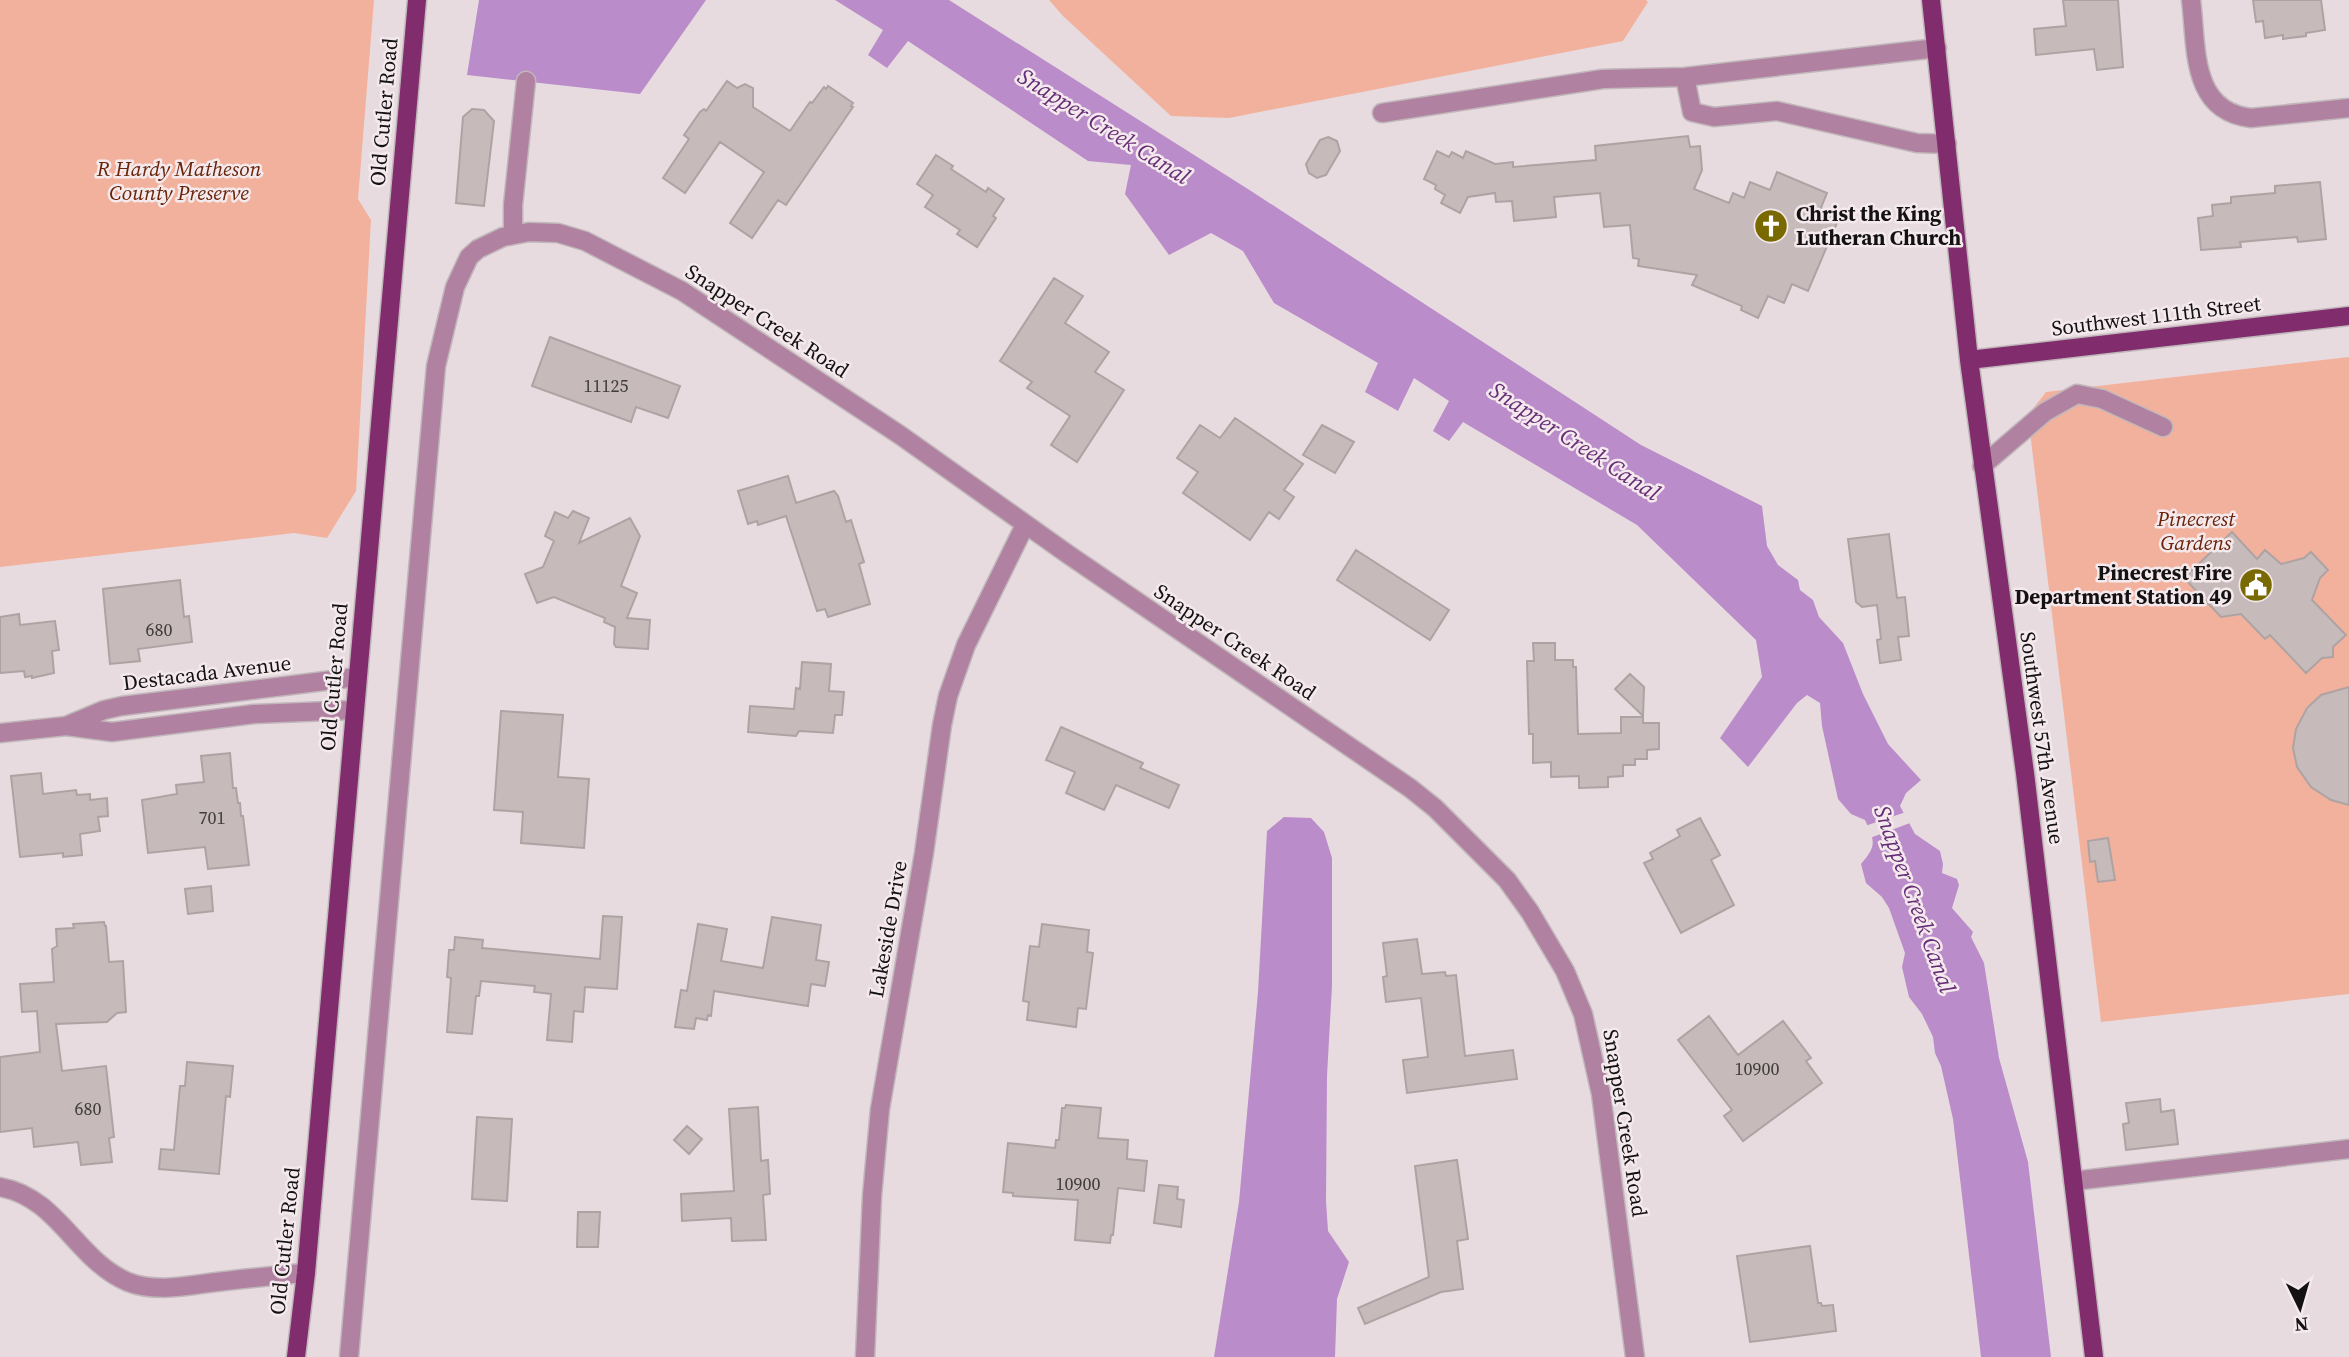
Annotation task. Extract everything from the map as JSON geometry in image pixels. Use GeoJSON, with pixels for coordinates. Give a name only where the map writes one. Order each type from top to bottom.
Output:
{"type":"FeatureCollection","features":[{"type":"Feature","properties":{"kind":"main road","name":"Old Cutler Road"},"geometry":{"type":"LineString","coordinates":[[296,1357],[306,1273],[417,0]]}},
{"type":"Feature","properties":{"kind":"main road","name":"Southwest 57th Avenue"},"geometry":{"type":"LineString","coordinates":[[1931,0],[1969,360],[2025,773],[2094,1357]]}},
{"type":"Feature","properties":{"kind":"main road","name":"Southwest 111th Street"},"geometry":{"type":"LineString","coordinates":[[1969,360],[2349,316]]}},
{"type":"Feature","properties":{"kind":"street"},"geometry":{"type":"LineString","coordinates":[[2191,0],[2203,86],[2217,104],[2229,113],[2239,117],[2265,118],[2349,108]]}},
{"type":"Feature","properties":{"kind":"street"},"geometry":{"type":"LineString","coordinates":[[1382,113],[1603,79],[1685,77],[1937,48]]}},
{"type":"Feature","properties":{"kind":"street"},"geometry":{"type":"LineString","coordinates":[[1685,77],[1692,112],[1697,115],[1714,117],[1777,111],[1917,143],[1947,144]]}},
{"type":"Feature","properties":{"kind":"street"},"geometry":{"type":"LineString","coordinates":[[513,234],[513,205],[526,81]]}},
{"type":"Feature","properties":{"kind":"street","name":"Snapper Creek Road"},"geometry":{"type":"LineString","coordinates":[[349,1357],[433,392],[441,339],[455,287],[469,257],[489,243],[513,234],[540,232],[570,236],[609,252],[682,291],[900,435],[1025,525],[1410,788],[1457,828],[1507,880],[1530,912],[1565,971],[1583,1014],[1590,1037],[1606,1128],[1635,1357]]}},
{"type":"Feature","properties":{"kind":"street"},"geometry":{"type":"LineString","coordinates":[[1982,466],[2045,412],[2077,394],[2102,399],[2163,427]]}},
{"type":"Feature","properties":{"kind":"street","name":"Lakeside Drive"},"geometry":{"type":"LineString","coordinates":[[865,1357],[872,1196],[880,1109],[924,853],[942,725],[948,696],[965,645],[1025,525]]}},
{"type":"Feature","properties":{"kind":"street","name":"Destacada Avenue"},"geometry":{"type":"LineString","coordinates":[[66,726],[104,710],[357,677]]}},
{"type":"Feature","properties":{"kind":"street"},"geometry":{"type":"LineString","coordinates":[[205,696],[208,720]]}},
{"type":"Feature","properties":{"kind":"street","name":"Destacada Avenue"},"geometry":{"type":"LineString","coordinates":[[0,733],[66,726],[112,732],[286,712],[354,710]]}},
{"type":"Feature","properties":{"kind":"street"},"geometry":{"type":"LineString","coordinates":[[2073,1181],[2349,1149]]}},
{"type":"Feature","properties":{"kind":"street"},"geometry":{"type":"LineString","coordinates":[[0,1187],[19,1192],[38,1202],[101,1264],[121,1278],[139,1285],[179,1286],[306,1273]]}},
{"type":"Feature","properties":{"kind":"green space","name":"R Hardy Matheson County Preserve"},"geometry":{"type":"Polygon","coordinates":[[[0,0],[374,0],[358,199],[371,220],[356,491],[327,538],[294,533],[0,567],[0,0]]]}},
{"type":"Feature","properties":{"kind":"green space"},"geometry":{"type":"Polygon","coordinates":[[[1049,0],[1648,2],[1623,41],[1229,118],[1171,116],[1049,0]]]}},
{"type":"Feature","properties":{"kind":"green space","name":"Pinecrest Gardens"},"geometry":{"type":"Polygon","coordinates":[[[2349,357],[2349,994],[2101,1022],[2028,415],[2046,392],[2349,357]]]}},
{"type":"Feature","properties":{"kind":"water"},"geometry":{"type":"Polygon","coordinates":[[[479,0],[706,0],[640,94],[467,75],[479,0]]]}},
{"type":"Feature","properties":{"kind":"water","name":"Snapper Creek Canal"},"geometry":{"type":"Polygon","coordinates":[[[835,0],[949,0],[1251,191],[1641,445],[1762,506],[1767,546],[1778,565],[1798,580],[1800,590],[1813,600],[1819,617],[1843,643],[1863,694],[1888,744],[1921,780],[1906,793],[1900,806],[1915,834],[1940,851],[1942,873],[1957,879],[1959,885],[1952,908],[1973,932],[1971,937],[1984,963],[1999,1058],[2028,1162],[2051,1357],[1981,1357],[1953,1119],[1941,1066],[1935,1053],[1933,1037],[1922,1014],[1909,997],[1902,967],[1905,953],[1889,908],[1882,897],[1866,883],[1861,864],[1872,848],[1871,833],[1865,820],[1851,814],[1838,799],[1822,726],[1820,703],[1807,695],[1797,703],[1748,767],[1720,738],[1762,677],[1756,640],[1637,525],[1463,422],[1449,441],[1433,431],[1449,401],[1414,378],[1398,411],[1365,392],[1378,363],[1274,303],[1243,251],[1211,233],[1169,255],[1125,194],[1131,165],[1088,161],[908,41],[887,68],[868,55],[883,30],[835,0]]]}},
{"type":"Feature","properties":{"kind":"water"},"geometry":{"type":"Polygon","coordinates":[[[1284,817],[1311,818],[1324,832],[1332,858],[1332,986],[1327,1076],[1326,1201],[1328,1231],[1349,1262],[1337,1299],[1335,1357],[1214,1357],[1239,1202],[1258,992],[1267,831],[1284,817]]]}},
{"type":"Feature","properties":{"kind":"pier"},"geometry":{"type":"Polygon","coordinates":[[[1906,812],[1910,823],[1870,838],[1865,826],[1906,812]]]}},
{"type":"Feature","properties":{"kind":"building"},"geometry":{"type":"Polygon","coordinates":[[[2063,0],[2118,0],[2123,67],[2097,70],[2094,49],[2036,55],[2034,29],[2066,26],[2063,0]]]}},
{"type":"Feature","properties":{"kind":"building"},"geometry":{"type":"Polygon","coordinates":[[[2253,0],[2321,0],[2325,30],[2306,33],[2306,36],[2283,39],[2283,35],[2265,38],[2263,21],[2256,22],[2253,0]]]}},
{"type":"Feature","properties":{"kind":"building"},"geometry":{"type":"Polygon","coordinates":[[[727,81],[737,88],[745,84],[753,88],[753,107],[790,131],[824,87],[826,89],[828,86],[853,103],[853,107],[786,205],[778,200],[752,238],[730,223],[764,172],[720,142],[685,193],[663,178],[689,139],[684,135],[700,112],[704,109],[706,111],[727,81]]]}},
{"type":"Feature","properties":{"kind":"building"},"geometry":{"type":"Polygon","coordinates":[[[472,109],[484,110],[494,121],[484,206],[456,203],[463,117],[472,109]]]}},
{"type":"Feature","properties":{"kind":"building","name":"Christ the King Lutheran Church"},"geometry":{"type":"Polygon","coordinates":[[[1688,136],[1690,147],[1700,146],[1702,170],[1694,189],[1729,203],[1733,193],[1744,198],[1750,182],[1770,190],[1777,172],[1827,193],[1820,210],[1839,218],[1808,291],[1792,284],[1784,303],[1768,296],[1758,318],[1741,310],[1742,306],[1692,285],[1697,275],[1638,266],[1639,259],[1633,258],[1630,225],[1604,227],[1600,193],[1554,197],[1556,217],[1514,221],[1512,201],[1496,202],[1495,193],[1468,197],[1460,213],[1441,203],[1445,195],[1435,189],[1436,185],[1424,179],[1437,151],[1449,157],[1452,152],[1463,158],[1466,151],[1495,164],[1513,162],[1513,167],[1596,160],[1595,146],[1688,136]]]}},
{"type":"Feature","properties":{"kind":"building"},"geometry":{"type":"Polygon","coordinates":[[[1328,137],[1337,141],[1340,151],[1326,175],[1317,178],[1309,173],[1306,164],[1320,140],[1328,137]]]}},
{"type":"Feature","properties":{"kind":"building"},"geometry":{"type":"Polygon","coordinates":[[[936,155],[953,166],[951,169],[986,192],[988,188],[1004,199],[993,216],[996,218],[977,247],[957,234],[960,230],[925,207],[933,195],[917,184],[936,155]]]}},
{"type":"Feature","properties":{"kind":"building"},"geometry":{"type":"Polygon","coordinates":[[[2320,182],[2326,239],[2298,242],[2297,237],[2240,242],[2241,247],[2201,250],[2198,218],[2213,216],[2212,205],[2231,203],[2231,197],[2275,193],[2275,186],[2320,182]]]}},
{"type":"Feature","properties":{"kind":"building"},"geometry":{"type":"Polygon","coordinates":[[[1054,278],[1083,296],[1065,323],[1109,352],[1095,372],[1124,390],[1077,462],[1051,445],[1070,416],[1027,388],[1032,382],[1000,361],[1054,278]]]}},
{"type":"Feature","properties":{"kind":"building"},"geometry":{"type":"Polygon","coordinates":[[[550,337],[680,386],[668,418],[636,407],[631,422],[532,386],[550,337]]]}},
{"type":"Feature","properties":{"kind":"building"},"geometry":{"type":"Polygon","coordinates":[[[1235,418],[1303,464],[1284,490],[1294,497],[1279,519],[1269,512],[1250,540],[1183,493],[1198,472],[1177,458],[1200,425],[1220,438],[1235,418]]]}},
{"type":"Feature","properties":{"kind":"building"},"geometry":{"type":"Polygon","coordinates":[[[1322,425],[1354,442],[1335,473],[1303,455],[1322,425]]]}},
{"type":"Feature","properties":{"kind":"building"},"geometry":{"type":"Polygon","coordinates":[[[788,476],[796,503],[834,491],[838,496],[846,522],[851,520],[864,562],[859,564],[870,604],[828,617],[825,609],[817,611],[786,516],[758,525],[757,521],[748,524],[738,491],[788,476]]]}},
{"type":"Feature","properties":{"kind":"building"},"geometry":{"type":"Polygon","coordinates":[[[573,511],[589,518],[579,543],[630,518],[640,536],[621,586],[637,593],[627,618],[650,620],[648,649],[616,647],[615,627],[604,622],[605,618],[554,597],[537,603],[525,574],[543,567],[554,541],[545,536],[555,512],[568,518],[573,511]]]}},
{"type":"Feature","properties":{"kind":"building"},"geometry":{"type":"Polygon","coordinates":[[[2232,532],[2257,559],[2265,550],[2281,564],[2304,558],[2311,552],[2328,570],[2320,578],[2312,600],[2346,635],[2333,647],[2333,657],[2322,658],[2306,673],[2270,635],[2265,639],[2241,614],[2221,617],[2184,578],[2232,532]]]}},
{"type":"Feature","properties":{"kind":"building"},"geometry":{"type":"Polygon","coordinates":[[[1889,534],[1897,598],[1905,597],[1909,636],[1898,637],[1901,660],[1880,663],[1877,640],[1881,639],[1877,605],[1862,607],[1856,602],[1848,539],[1889,534]]]}},
{"type":"Feature","properties":{"kind":"building"},"geometry":{"type":"Polygon","coordinates":[[[1356,550],[1449,610],[1430,640],[1337,580],[1356,550]]]}},
{"type":"Feature","properties":{"kind":"building"},"geometry":{"type":"Polygon","coordinates":[[[180,580],[184,617],[189,616],[192,642],[138,649],[140,661],[110,664],[103,589],[180,580]]]}},
{"type":"Feature","properties":{"kind":"building"},"geometry":{"type":"Polygon","coordinates":[[[19,614],[20,625],[55,621],[59,650],[52,651],[54,673],[32,678],[25,677],[24,671],[0,673],[0,617],[19,614]]]}},
{"type":"Feature","properties":{"kind":"building"},"geometry":{"type":"Polygon","coordinates":[[[1533,643],[1555,643],[1555,660],[1573,660],[1573,667],[1576,667],[1578,734],[1621,733],[1621,717],[1643,717],[1643,723],[1659,723],[1659,749],[1647,750],[1647,759],[1635,759],[1635,765],[1623,765],[1623,776],[1608,777],[1608,787],[1579,788],[1579,776],[1551,777],[1551,762],[1533,763],[1533,734],[1529,734],[1527,661],[1534,661],[1533,643]]]}},
{"type":"Feature","properties":{"kind":"building"},"geometry":{"type":"Polygon","coordinates":[[[802,662],[831,664],[829,691],[844,692],[842,715],[835,715],[833,733],[799,731],[796,736],[748,732],[750,706],[794,709],[796,688],[800,689],[802,662]]]}},
{"type":"Feature","properties":{"kind":"building"},"geometry":{"type":"Polygon","coordinates":[[[1630,674],[1644,687],[1643,716],[1615,689],[1630,674]]]}},
{"type":"Feature","properties":{"kind":"building"},"geometry":{"type":"Polygon","coordinates":[[[2349,687],[2349,805],[2331,800],[2311,787],[2297,767],[2293,748],[2296,729],[2307,708],[2321,695],[2349,687]]]}},
{"type":"Feature","properties":{"kind":"building"},"geometry":{"type":"Polygon","coordinates":[[[501,711],[563,715],[558,777],[589,779],[584,848],[521,843],[523,812],[494,810],[501,711]]]}},
{"type":"Feature","properties":{"kind":"building"},"geometry":{"type":"Polygon","coordinates":[[[1061,727],[1143,763],[1140,768],[1179,785],[1169,808],[1116,785],[1104,810],[1066,793],[1075,772],[1046,760],[1061,727]]]}},
{"type":"Feature","properties":{"kind":"building"},"geometry":{"type":"Polygon","coordinates":[[[230,753],[233,788],[236,788],[243,816],[249,865],[208,869],[205,847],[148,853],[142,800],[177,794],[176,785],[204,782],[201,756],[230,753]]]}},
{"type":"Feature","properties":{"kind":"building"},"geometry":{"type":"Polygon","coordinates":[[[41,773],[43,794],[76,790],[77,795],[90,794],[90,800],[107,798],[108,816],[98,817],[100,831],[80,834],[82,855],[63,857],[63,853],[20,857],[11,776],[41,773]]]}},
{"type":"Feature","properties":{"kind":"building"},"geometry":{"type":"Polygon","coordinates":[[[1700,818],[1720,855],[1711,860],[1734,905],[1681,933],[1644,863],[1653,859],[1650,853],[1680,836],[1677,830],[1700,818]]]}},
{"type":"Feature","properties":{"kind":"building"},"geometry":{"type":"Polygon","coordinates":[[[2108,838],[2115,880],[2098,882],[2095,861],[2090,862],[2088,841],[2108,838]]]}},
{"type":"Feature","properties":{"kind":"building"},"geometry":{"type":"Polygon","coordinates":[[[211,886],[213,911],[188,914],[185,889],[211,886]]]}},
{"type":"Feature","properties":{"kind":"building"},"geometry":{"type":"Polygon","coordinates":[[[603,916],[622,917],[617,989],[585,987],[583,1012],[574,1011],[572,1042],[547,1040],[551,994],[534,992],[535,986],[481,981],[479,996],[476,996],[472,1034],[447,1032],[451,978],[447,977],[449,950],[454,950],[455,937],[483,940],[482,948],[600,959],[603,916]]]}},
{"type":"Feature","properties":{"kind":"building"},"geometry":{"type":"Polygon","coordinates":[[[772,917],[821,925],[816,960],[829,962],[825,986],[811,984],[808,1006],[714,991],[711,1016],[708,1015],[707,1020],[696,1018],[694,1029],[675,1027],[681,990],[687,991],[698,924],[727,929],[721,961],[763,968],[772,917]]]}},
{"type":"Feature","properties":{"kind":"building"},"geometry":{"type":"Polygon","coordinates":[[[104,922],[109,962],[123,961],[126,1012],[117,1013],[107,1022],[56,1024],[62,1071],[106,1066],[114,1137],[109,1138],[112,1162],[81,1165],[78,1142],[34,1147],[32,1128],[0,1132],[0,1057],[40,1052],[37,1011],[22,1012],[20,984],[54,982],[52,949],[57,946],[56,929],[74,928],[73,924],[104,922]]]}},
{"type":"Feature","properties":{"kind":"building"},"geometry":{"type":"Polygon","coordinates":[[[1042,924],[1089,930],[1087,952],[1093,953],[1086,1009],[1078,1008],[1076,1027],[1027,1020],[1029,1002],[1023,1001],[1030,946],[1039,947],[1042,924]]]}},
{"type":"Feature","properties":{"kind":"building"},"geometry":{"type":"Polygon","coordinates":[[[1417,939],[1422,974],[1445,972],[1446,976],[1456,975],[1465,1056],[1513,1050],[1517,1079],[1407,1093],[1403,1060],[1428,1057],[1421,998],[1386,1002],[1383,977],[1387,976],[1383,943],[1417,939]]]}},
{"type":"Feature","properties":{"kind":"building"},"geometry":{"type":"Polygon","coordinates":[[[1709,1016],[1738,1055],[1783,1021],[1811,1058],[1806,1061],[1822,1083],[1743,1141],[1724,1116],[1732,1110],[1678,1040],[1709,1016]]]}},
{"type":"Feature","properties":{"kind":"building"},"geometry":{"type":"Polygon","coordinates":[[[187,1062],[233,1066],[230,1097],[226,1096],[219,1174],[159,1169],[161,1149],[174,1150],[180,1086],[185,1086],[187,1062]]]}},
{"type":"Feature","properties":{"kind":"building"},"geometry":{"type":"Polygon","coordinates":[[[2160,1099],[2161,1112],[2174,1110],[2178,1144],[2126,1150],[2123,1124],[2129,1123],[2126,1103],[2160,1099]]]}},
{"type":"Feature","properties":{"kind":"building"},"geometry":{"type":"Polygon","coordinates":[[[1066,1105],[1101,1108],[1098,1138],[1128,1140],[1127,1159],[1147,1161],[1144,1191],[1118,1188],[1110,1243],[1075,1240],[1078,1200],[1013,1196],[1013,1193],[1003,1192],[1008,1143],[1055,1148],[1056,1140],[1059,1140],[1062,1108],[1066,1105]]]}},
{"type":"Feature","properties":{"kind":"building"},"geometry":{"type":"Polygon","coordinates":[[[758,1107],[761,1161],[768,1160],[770,1194],[763,1195],[766,1240],[732,1241],[731,1218],[682,1221],[681,1194],[734,1191],[729,1109],[758,1107]]]}},
{"type":"Feature","properties":{"kind":"building"},"geometry":{"type":"Polygon","coordinates":[[[477,1117],[512,1119],[507,1201],[472,1199],[477,1117]]]}},
{"type":"Feature","properties":{"kind":"building"},"geometry":{"type":"Polygon","coordinates":[[[687,1126],[702,1139],[689,1154],[674,1140],[687,1126]]]}},
{"type":"Feature","properties":{"kind":"building"},"geometry":{"type":"Polygon","coordinates":[[[1457,1160],[1468,1239],[1457,1241],[1463,1289],[1441,1292],[1365,1324],[1358,1308],[1429,1277],[1415,1166],[1457,1160]]]}},
{"type":"Feature","properties":{"kind":"building"},"geometry":{"type":"Polygon","coordinates":[[[1159,1185],[1178,1187],[1177,1199],[1184,1200],[1181,1227],[1154,1223],[1159,1185]]]}},
{"type":"Feature","properties":{"kind":"building"},"geometry":{"type":"Polygon","coordinates":[[[578,1212],[600,1212],[598,1247],[577,1247],[578,1212]]]}},
{"type":"Feature","properties":{"kind":"building"},"geometry":{"type":"Polygon","coordinates":[[[1810,1246],[1818,1303],[1822,1306],[1833,1305],[1836,1331],[1750,1342],[1737,1256],[1810,1246]]]}},
{"type":"Feature","properties":{"kind":"place","name":"Christ the King Lutheran Church"},"geometry":{"type":"Point","coordinates":[1771,226]}},
{"type":"Feature","properties":{"kind":"place","name":"Pinecrest Fire Department Station 49"},"geometry":{"type":"Point","coordinates":[2256,585]}}]}
